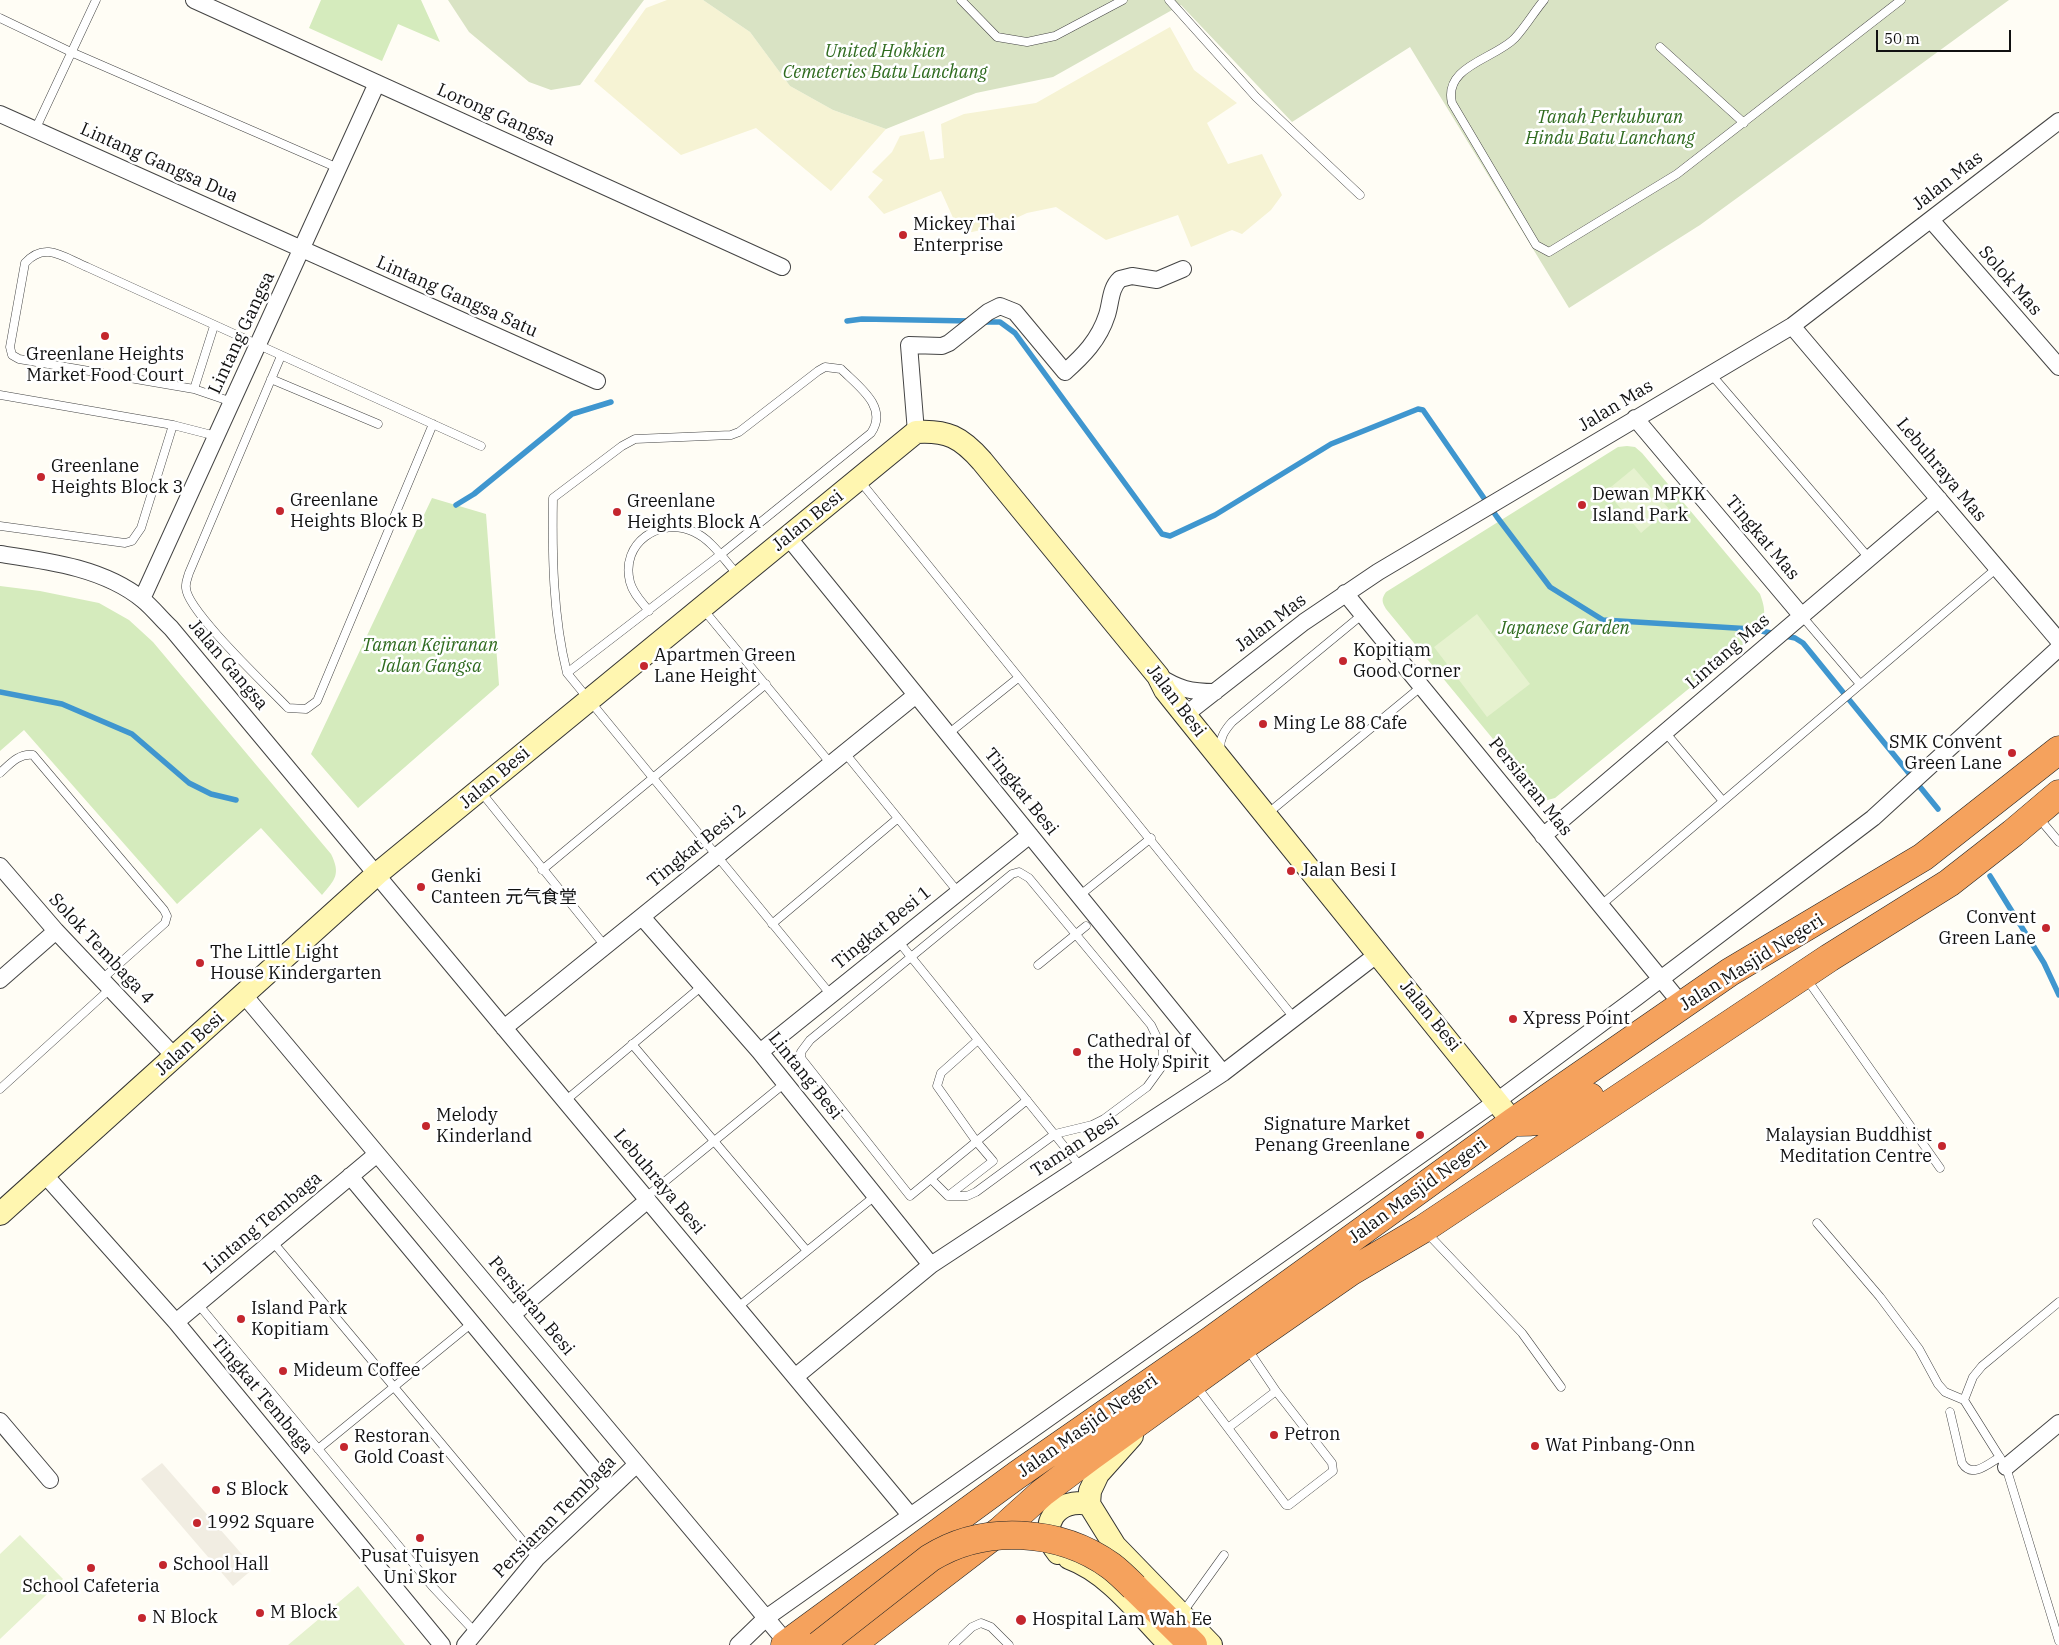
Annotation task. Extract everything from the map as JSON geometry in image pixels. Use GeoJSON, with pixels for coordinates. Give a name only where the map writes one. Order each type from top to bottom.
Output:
{"type":"FeatureCollection","features":[{"type":"Feature","properties":{"kind":"highway","name":"Jalan Masjid Negeri"},"geometry":{"type":"LineString","coordinates":[[786,1644],[1017,1475],[1210,1341],[1514,1122],[1730,972],[1879,885],[1923,857],[2059,750]]}},
{"type":"Feature","properties":{"kind":"highway","name":"Jalan Masjid Negeri"},"geometry":{"type":"LineString","coordinates":[[851,1645],[970,1553],[1090,1456],[1153,1413],[1245,1345],[1350,1272],[1423,1230],[1759,1004],[1949,883],[2059,794]]}},
{"type":"Feature","properties":{"kind":"highway"},"geometry":{"type":"LineString","coordinates":[[1514,1122],[1537,1123],[1570,1111],[1727,1004],[1759,1004]]}},
{"type":"Feature","properties":{"kind":"highway"},"geometry":{"type":"LineString","coordinates":[[819,1645],[942,1550],[970,1540],[1002,1535],[1056,1542],[1078,1549],[1099,1559],[1134,1586],[1193,1645]]}},
{"type":"Feature","properties":{"kind":"street","name":"Lorong Gangsa"},"geometry":{"type":"LineString","coordinates":[[194,0],[782,267]]}},
{"type":"Feature","properties":{"kind":"street","name":"Lintang Gangsa"},"geometry":{"type":"LineString","coordinates":[[142,599],[377,83]]}},
{"type":"Feature","properties":{"kind":"street","name":"Lintang Gangsa Dua"},"geometry":{"type":"LineString","coordinates":[[0,114],[302,249]]}},
{"type":"Feature","properties":{"kind":"street","name":"Jalan Mas"},"geometry":{"type":"LineString","coordinates":[[1185,715],[1304,622],[1345,593],[1475,513],[1792,326],[2059,121]]}},
{"type":"Feature","properties":{"kind":"street","name":"Solok Mas"},"geometry":{"type":"LineString","coordinates":[[1931,220],[2059,367]]}},
{"type":"Feature","properties":{"kind":"street","name":"Lintang Gangsa Satu"},"geometry":{"type":"LineString","coordinates":[[302,249],[596,382]]}},
{"type":"Feature","properties":{"kind":"street"},"geometry":{"type":"LineString","coordinates":[[916,432],[910,345],[942,346],[988,312],[1000,306],[1015,312],[1064,372],[1093,344],[1107,316],[1114,288],[1120,278],[1132,276],[1157,280],[1183,269]]}},
{"type":"Feature","properties":{"kind":"street","name":"Lebuhraya Mas"},"geometry":{"type":"LineString","coordinates":[[1792,326],[2059,640]]}},
{"type":"Feature","properties":{"kind":"street","name":"Tingkat Mas"},"geometry":{"type":"LineString","coordinates":[[1635,418],[1800,615]]}},
{"type":"Feature","properties":{"kind":"street","name":"Jalan Besi"},"geometry":{"type":"LineString","coordinates":[[0,1214],[377,874],[916,432],[935,431],[948,434],[963,441],[972,450],[1158,676],[1165,690],[1220,759],[1514,1122]]}},
{"type":"Feature","properties":{"kind":"street","name":"Lintang Mas"},"geometry":{"type":"LineString","coordinates":[[1543,836],[1800,615],[1939,499]]}},
{"type":"Feature","properties":{"kind":"street","name":"Tingkat Besi"},"geometry":{"type":"LineString","coordinates":[[788,537],[1223,1074]]}},
{"type":"Feature","properties":{"kind":"street","name":"Jalan Gangsa"},"geometry":{"type":"LineString","coordinates":[[0,554],[73,567],[106,578],[142,599],[177,635],[293,772],[348,843],[377,874]]}},
{"type":"Feature","properties":{"kind":"street","name":"Persiaran Mas"},"geometry":{"type":"LineString","coordinates":[[1345,593],[1683,1006]]}},
{"type":"Feature","properties":{"kind":"street"},"geometry":{"type":"LineString","coordinates":[[738,1645],[766,1618],[1497,1101],[1661,979],[1873,818],[2059,648]]}},
{"type":"Feature","properties":{"kind":"street"},"geometry":{"type":"LineString","coordinates":[[1158,676],[1177,687],[1193,692],[1215,692]]}},
{"type":"Feature","properties":{"kind":"street","name":"Tingkat Besi 2"},"geometry":{"type":"LineString","coordinates":[[504,1028],[916,695]]}},
{"type":"Feature","properties":{"kind":"street","name":"Tingkat Besi 1"},"geometry":{"type":"LineString","coordinates":[[760,1052],[1030,835]]}},
{"type":"Feature","properties":{"kind":"street","name":"Solok Tembaga 4"},"geometry":{"type":"LineString","coordinates":[[0,866],[56,931],[175,1057]]}},
{"type":"Feature","properties":{"kind":"street","name":"Lebuhraya Besi"},"geometry":{"type":"LineString","coordinates":[[377,874],[910,1515]]}},
{"type":"Feature","properties":{"kind":"street","name":"Lintang Besi"},"geometry":{"type":"LineString","coordinates":[[642,917],[760,1052],[931,1265]]}},
{"type":"Feature","properties":{"kind":"street"},"geometry":{"type":"LineString","coordinates":[[0,980],[56,931]]}},
{"type":"Feature","properties":{"kind":"street","name":"Taman Besi"},"geometry":{"type":"LineString","coordinates":[[796,1377],[931,1265],[1223,1074],[1379,953]]}},
{"type":"Feature","properties":{"kind":"street","name":"Persiaran Besi"},"geometry":{"type":"LineString","coordinates":[[244,995],[786,1644]]}},
{"type":"Feature","properties":{"kind":"street","name":"Lintang Tembaga"},"geometry":{"type":"LineString","coordinates":[[176,1322],[377,1154]]}},
{"type":"Feature","properties":{"kind":"street","name":"Tingkat Tembaga"},"geometry":{"type":"LineString","coordinates":[[45,1175],[176,1322],[442,1645]]}},
{"type":"Feature","properties":{"kind":"street"},"geometry":{"type":"LineString","coordinates":[[350,1176],[610,1489]]}},
{"type":"Feature","properties":{"kind":"street"},"geometry":{"type":"LineString","coordinates":[[512,1315],[647,1199]]}},
{"type":"Feature","properties":{"kind":"street"},"geometry":{"type":"LineString","coordinates":[[1153,1413],[1098,1474],[1090,1491],[1089,1504],[1115,1546],[1180,1616],[1211,1645]]}},
{"type":"Feature","properties":{"kind":"street"},"geometry":{"type":"LineString","coordinates":[[0,1421],[50,1480]]}},
{"type":"Feature","properties":{"kind":"street"},"geometry":{"type":"LineString","coordinates":[[2003,1462],[2059,1423]]}},
{"type":"Feature","properties":{"kind":"street","name":"Persiaran Tembaga"},"geometry":{"type":"LineString","coordinates":[[470,1639],[537,1558],[637,1464]]}},
{"type":"Feature","properties":{"kind":"street"},"geometry":{"type":"LineString","coordinates":[[1059,1554],[1052,1546],[1049,1536],[1049,1526],[1053,1516],[1068,1503],[1079,1502],[1089,1504]]}},
{"type":"Feature","properties":{"kind":"street"},"geometry":{"type":"LineString","coordinates":[[970,1553],[1007,1547],[1022,1547],[1059,1554],[1094,1571],[1118,1592],[1170,1645]]}},
{"type":"Feature","properties":{"kind":"lane"},"geometry":{"type":"LineString","coordinates":[[35,130],[96,0]]}},
{"type":"Feature","properties":{"kind":"lane"},"geometry":{"type":"LineString","coordinates":[[961,0],[997,37],[1027,42],[1055,36],[1123,0]]}},
{"type":"Feature","properties":{"kind":"lane"},"geometry":{"type":"LineString","coordinates":[[1169,0],[1256,97],[1360,195]]}},
{"type":"Feature","properties":{"kind":"lane"},"geometry":{"type":"LineString","coordinates":[[1544,0],[1514,39],[1455,78],[1450,94],[1457,111],[1536,245],[1541,250],[1549,252],[1676,174],[1744,124],[1902,0]]}},
{"type":"Feature","properties":{"kind":"lane"},"geometry":{"type":"LineString","coordinates":[[0,18],[71,52],[339,168]]}},
{"type":"Feature","properties":{"kind":"lane"},"geometry":{"type":"LineString","coordinates":[[1660,47],[1744,124]]}},
{"type":"Feature","properties":{"kind":"lane"},"geometry":{"type":"LineString","coordinates":[[232,402],[194,389],[19,359],[12,355],[10,347],[25,263],[34,254],[46,251],[87,267],[481,446]]}},
{"type":"Feature","properties":{"kind":"lane"},"geometry":{"type":"LineString","coordinates":[[194,389],[214,326]]}},
{"type":"Feature","properties":{"kind":"lane"},"geometry":{"type":"LineString","coordinates":[[281,356],[189,573],[186,587],[190,600],[206,622],[288,708],[306,709],[317,701],[433,424]]}},
{"type":"Feature","properties":{"kind":"lane"},"geometry":{"type":"LineString","coordinates":[[567,673],[649,611],[872,433],[878,418],[874,403],[841,369],[825,367],[818,371],[748,426],[731,435],[635,439],[622,446],[553,498],[552,531],[560,644],[567,673],[831,995]]}},
{"type":"Feature","properties":{"kind":"lane"},"geometry":{"type":"LineString","coordinates":[[1710,373],[1870,558]]}},
{"type":"Feature","properties":{"kind":"lane"},"geometry":{"type":"LineString","coordinates":[[271,379],[378,424]]}},
{"type":"Feature","properties":{"kind":"lane"},"geometry":{"type":"LineString","coordinates":[[0,395],[173,426],[216,436]]}},
{"type":"Feature","properties":{"kind":"lane"},"geometry":{"type":"LineString","coordinates":[[0,526],[125,543],[132,541],[141,528],[173,426]]}},
{"type":"Feature","properties":{"kind":"lane"},"geometry":{"type":"LineString","coordinates":[[858,479],[1018,678],[1151,838],[1295,1019]]}},
{"type":"Feature","properties":{"kind":"lane"},"geometry":{"type":"LineString","coordinates":[[649,611],[634,592],[629,576],[633,551],[647,534],[659,528],[683,527],[704,538],[739,577]]}},
{"type":"Feature","properties":{"kind":"lane"},"geometry":{"type":"LineString","coordinates":[[1600,906],[1722,800],[1997,568]]}},
{"type":"Feature","properties":{"kind":"lane"},"geometry":{"type":"LineString","coordinates":[[702,608],[831,764]]}},
{"type":"Feature","properties":{"kind":"lane"},"geometry":{"type":"LineString","coordinates":[[1220,759],[1220,742],[1232,722],[1363,614]]}},
{"type":"Feature","properties":{"kind":"lane"},"geometry":{"type":"LineString","coordinates":[[1800,615],[1858,686]]}},
{"type":"Feature","properties":{"kind":"lane"},"geometry":{"type":"LineString","coordinates":[[948,734],[1018,678]]}},
{"type":"Feature","properties":{"kind":"lane"},"geometry":{"type":"LineString","coordinates":[[542,870],[766,684]]}},
{"type":"Feature","properties":{"kind":"lane"},"geometry":{"type":"LineString","coordinates":[[1265,815],[1422,686]]}},
{"type":"Feature","properties":{"kind":"lane"},"geometry":{"type":"LineString","coordinates":[[1665,732],[1722,800]]}},
{"type":"Feature","properties":{"kind":"lane"},"geometry":{"type":"LineString","coordinates":[[845,753],[958,892]]}},
{"type":"Feature","properties":{"kind":"lane"},"geometry":{"type":"LineString","coordinates":[[0,773],[25,754],[33,755],[164,910],[166,916],[165,923],[0,1089]]}},
{"type":"Feature","properties":{"kind":"lane"},"geometry":{"type":"LineString","coordinates":[[480,790],[542,870],[605,946]]}},
{"type":"Feature","properties":{"kind":"lane"},"geometry":{"type":"LineString","coordinates":[[2035,814],[2059,842]]}},
{"type":"Feature","properties":{"kind":"lane"},"geometry":{"type":"LineString","coordinates":[[772,924],[897,819]]}},
{"type":"Feature","properties":{"kind":"lane"},"geometry":{"type":"LineString","coordinates":[[1079,896],[1151,838]]}},
{"type":"Feature","properties":{"kind":"lane"},"geometry":{"type":"LineString","coordinates":[[932,1180],[948,1196],[967,1196],[976,1192],[1055,1134],[1092,1125],[1104,1119],[1147,1087],[1163,1065],[1163,1050],[1151,1025],[1029,878],[1018,872],[1012,874],[810,1040],[801,1052],[801,1058],[906,1194],[910,1196],[932,1180],[1027,1100]]}},
{"type":"Feature","properties":{"kind":"lane"},"geometry":{"type":"LineString","coordinates":[[1038,965],[1086,926]]}},
{"type":"Feature","properties":{"kind":"lane"},"geometry":{"type":"LineString","coordinates":[[899,942],[1080,1166]]}},
{"type":"Feature","properties":{"kind":"lane"},"geometry":{"type":"LineString","coordinates":[[1803,975],[1940,1168]]}},
{"type":"Feature","properties":{"kind":"lane"},"geometry":{"type":"LineString","coordinates":[[565,1100],[702,986]]}},
{"type":"Feature","properties":{"kind":"lane"},"geometry":{"type":"LineString","coordinates":[[948,1196],[993,1161],[939,1091],[937,1081],[941,1073],[978,1040]]}},
{"type":"Feature","properties":{"kind":"lane"},"geometry":{"type":"LineString","coordinates":[[632,1044],[808,1251]]}},
{"type":"Feature","properties":{"kind":"lane"},"geometry":{"type":"LineString","coordinates":[[647,1199],[785,1083]]}},
{"type":"Feature","properties":{"kind":"lane"},"geometry":{"type":"LineString","coordinates":[[738,1307],[875,1196]]}},
{"type":"Feature","properties":{"kind":"lane"},"geometry":{"type":"LineString","coordinates":[[1817,1223],[1880,1297],[1919,1349],[1938,1384],[1945,1392],[1964,1400],[2003,1462],[2059,1641]]}},
{"type":"Feature","properties":{"kind":"lane"},"geometry":{"type":"LineString","coordinates":[[1423,1230],[1522,1333],[1560,1387]]}},
{"type":"Feature","properties":{"kind":"lane"},"geometry":{"type":"LineString","coordinates":[[272,1241],[537,1558]]}},
{"type":"Feature","properties":{"kind":"lane"},"geometry":{"type":"LineString","coordinates":[[1964,1400],[1973,1377],[1982,1366],[2059,1302]]}},
{"type":"Feature","properties":{"kind":"lane"},"geometry":{"type":"LineString","coordinates":[[198,1304],[432,1586],[470,1639]]}},
{"type":"Feature","properties":{"kind":"lane"},"geometry":{"type":"LineString","coordinates":[[318,1448],[472,1323]]}},
{"type":"Feature","properties":{"kind":"lane"},"geometry":{"type":"LineString","coordinates":[[1194,1383],[1283,1502],[1289,1505],[1333,1471],[1334,1467],[1276,1391],[1245,1345]]}},
{"type":"Feature","properties":{"kind":"lane"},"geometry":{"type":"LineString","coordinates":[[1228,1428],[1276,1391]]}},
{"type":"Feature","properties":{"kind":"lane"},"geometry":{"type":"LineString","coordinates":[[1950,1412],[1962,1463],[1966,1468],[1972,1471],[2003,1462]]}},
{"type":"Feature","properties":{"kind":"lane"},"geometry":{"type":"LineString","coordinates":[[1180,1616],[1224,1555]]}},
{"type":"Feature","properties":{"kind":"lane"},"geometry":{"type":"LineString","coordinates":[[953,1645],[972,1627],[981,1624],[991,1627],[1009,1645]]}},
{"type":"Feature","properties":{"kind":"shaded area"},"geometry":{"type":"Polygon","coordinates":[[[667,0],[703,0],[750,32],[790,86],[833,110],[886,129],[831,191],[756,128],[681,155],[594,81],[646,8],[667,0]]]}},
{"type":"Feature","properties":{"kind":"shaded area"},"geometry":{"type":"Polygon","coordinates":[[[1170,27],[1194,70],[1237,103],[1207,123],[1228,164],[1262,154],[1282,195],[1271,210],[1242,234],[1232,230],[1191,247],[1178,215],[1106,240],[1056,207],[1027,213],[999,226],[972,232],[959,231],[941,191],[884,214],[868,197],[883,180],[872,172],[892,152],[900,136],[924,131],[930,160],[944,158],[941,124],[964,114],[1036,103],[1170,27]]]}},
{"type":"Feature","properties":{"kind":"shaded area","name":"1992 Square"},"geometry":{"type":"Polygon","coordinates":[[[162,1463],[254,1568],[233,1586],[141,1479],[162,1463]]]}},
{"type":"Feature","properties":{"kind":"green space"},"geometry":{"type":"Polygon","coordinates":[[[321,0],[421,0],[440,42],[398,24],[382,61],[309,28],[321,0]]]}},
{"type":"Feature","properties":{"kind":"green space"},"geometry":{"type":"Polygon","coordinates":[[[448,0],[644,0],[580,85],[551,90],[529,82],[469,32],[448,0]]]}},
{"type":"Feature","properties":{"kind":"green space","name":"Tanah Perkuburan Hindu Batu Lanchang"},"geometry":{"type":"Polygon","coordinates":[[[703,0],[2009,0],[1700,225],[1569,308],[1410,47],[1292,122],[1181,5],[1053,77],[976,93],[886,129],[833,110],[790,86],[750,32],[703,0]]]}},
{"type":"Feature","properties":{"kind":"green space","name":"Japanese Garden"},"geometry":{"type":"Polygon","coordinates":[[[1618,447],[1635,447],[1642,453],[1760,594],[1764,609],[1762,623],[1757,633],[1555,798],[1544,801],[1386,609],[1383,599],[1386,592],[1618,447]]]}},
{"type":"Feature","properties":{"kind":"green space"},"geometry":{"type":"Polygon","coordinates":[[[1634,468],[1669,509],[1641,533],[1606,491],[1634,468]]]}},
{"type":"Feature","properties":{"kind":"green space","name":"Taman Kejiranan Jalan Gangsa"},"geometry":{"type":"Polygon","coordinates":[[[432,498],[486,514],[499,685],[358,808],[311,754],[432,498]]]}},
{"type":"Feature","properties":{"kind":"green space"},"geometry":{"type":"Polygon","coordinates":[[[0,586],[40,591],[99,603],[129,620],[153,642],[331,854],[336,872],[333,881],[322,895],[261,828],[177,904],[24,730],[0,751],[0,586]]]}},
{"type":"Feature","properties":{"kind":"green space"},"geometry":{"type":"Polygon","coordinates":[[[1477,614],[1530,684],[1487,717],[1434,647],[1477,614]]]}},
{"type":"Feature","properties":{"kind":"green space"},"geometry":{"type":"Polygon","coordinates":[[[20,1535],[63,1579],[0,1639],[0,1554],[20,1535]]]}},
{"type":"Feature","properties":{"kind":"green space"},"geometry":{"type":"Polygon","coordinates":[[[358,1586],[405,1645],[288,1645],[358,1586]]]}},
{"type":"Feature","properties":{"kind":"waterway"},"geometry":{"type":"LineString","coordinates":[[847,321],[862,319],[970,321]]}},
{"type":"Feature","properties":{"kind":"waterway"},"geometry":{"type":"LineString","coordinates":[[982,322],[1000,322],[1015,333],[1162,534],[1170,536],[1215,515],[1331,444],[1418,409],[1423,410],[1497,517],[1550,587],[1603,620],[1752,629],[1795,638],[1803,643],[1938,809]]}},
{"type":"Feature","properties":{"kind":"waterway"},"geometry":{"type":"LineString","coordinates":[[456,505],[474,494],[572,414],[611,402]]}},
{"type":"Feature","properties":{"kind":"waterway"},"geometry":{"type":"LineString","coordinates":[[0,692],[62,704],[132,734],[189,783],[211,794],[236,800]]}},
{"type":"Feature","properties":{"kind":"waterway"},"geometry":{"type":"LineString","coordinates":[[1990,876],[2044,963],[2059,995]]}},
{"type":"Feature","properties":{"kind":"place","name":"Mickey Thai Enterprise"},"geometry":{"type":"Point","coordinates":[903,235]}},
{"type":"Feature","properties":{"kind":"place","name":"Greenlane Heights Market Food Court"},"geometry":{"type":"Point","coordinates":[105,336]}},
{"type":"Feature","properties":{"kind":"place","name":"Greenlane Heights Block 3"},"geometry":{"type":"Point","coordinates":[41,477]}},
{"type":"Feature","properties":{"kind":"place","name":"Dewan MPKK Island Park"},"geometry":{"type":"Point","coordinates":[1582,505]}},
{"type":"Feature","properties":{"kind":"place","name":"Greenlane Heights Block B"},"geometry":{"type":"Point","coordinates":[280,511]}},
{"type":"Feature","properties":{"kind":"place","name":"Greenlane Heights Block A"},"geometry":{"type":"Point","coordinates":[617,512]}},
{"type":"Feature","properties":{"kind":"place","name":"Kopitiam Good Corner"},"geometry":{"type":"Point","coordinates":[1343,661]}},
{"type":"Feature","properties":{"kind":"place","name":"Apartmen Green Lane Height"},"geometry":{"type":"Point","coordinates":[644,666]}},
{"type":"Feature","properties":{"kind":"place","name":"Ming Le 88 Cafe"},"geometry":{"type":"Point","coordinates":[1263,724]}},
{"type":"Feature","properties":{"kind":"place","name":"SMK Convent Green Lane"},"geometry":{"type":"Point","coordinates":[2012,753]}},
{"type":"Feature","properties":{"kind":"place","name":"Jalan Besi I"},"geometry":{"type":"Point","coordinates":[1291,871]}},
{"type":"Feature","properties":{"kind":"place","name":"Genki Canteen 元气食堂"},"geometry":{"type":"Point","coordinates":[421,887]}},
{"type":"Feature","properties":{"kind":"place","name":"Convent Green Lane"},"geometry":{"type":"Point","coordinates":[2046,928]}},
{"type":"Feature","properties":{"kind":"place","name":"The Little Light House Kindergarten"},"geometry":{"type":"Point","coordinates":[200,963]}},
{"type":"Feature","properties":{"kind":"place","name":"Xpress Point"},"geometry":{"type":"Point","coordinates":[1513,1019]}},
{"type":"Feature","properties":{"kind":"place","name":"Cathedral of the Holy Spirit"},"geometry":{"type":"Point","coordinates":[1077,1052]}},
{"type":"Feature","properties":{"kind":"place","name":"Melody Kinderland"},"geometry":{"type":"Point","coordinates":[426,1126]}},
{"type":"Feature","properties":{"kind":"place","name":"Signature Market Penang Greenlane"},"geometry":{"type":"Point","coordinates":[1420,1135]}},
{"type":"Feature","properties":{"kind":"place","name":"Malaysian Buddhist Meditation Centre"},"geometry":{"type":"Point","coordinates":[1942,1146]}},
{"type":"Feature","properties":{"kind":"place","name":"Island Park Kopitiam"},"geometry":{"type":"Point","coordinates":[241,1319]}},
{"type":"Feature","properties":{"kind":"place","name":"Mideum Coffee"},"geometry":{"type":"Point","coordinates":[283,1371]}},
{"type":"Feature","properties":{"kind":"place","name":"Petron"},"geometry":{"type":"Point","coordinates":[1274,1435]}},
{"type":"Feature","properties":{"kind":"place","name":"Wat Pinbang-Onn"},"geometry":{"type":"Point","coordinates":[1535,1446]}},
{"type":"Feature","properties":{"kind":"place","name":"Restoran Gold Coast"},"geometry":{"type":"Point","coordinates":[344,1447]}},
{"type":"Feature","properties":{"kind":"place","name":"S Block"},"geometry":{"type":"Point","coordinates":[216,1490]}},
{"type":"Feature","properties":{"kind":"place","name":"1992 Square"},"geometry":{"type":"Point","coordinates":[197,1523]}},
{"type":"Feature","properties":{"kind":"place","name":"Pusat Tuisyen Uni Skor"},"geometry":{"type":"Point","coordinates":[420,1538]}},
{"type":"Feature","properties":{"kind":"place","name":"School Hall"},"geometry":{"type":"Point","coordinates":[163,1565]}},
{"type":"Feature","properties":{"kind":"place","name":"School Cafeteria"},"geometry":{"type":"Point","coordinates":[91,1568]}},
{"type":"Feature","properties":{"kind":"place","name":"M Block"},"geometry":{"type":"Point","coordinates":[260,1613]}},
{"type":"Feature","properties":{"kind":"place","name":"N Block"},"geometry":{"type":"Point","coordinates":[142,1618]}},
{"type":"Feature","properties":{"kind":"place","name":"Hospital Lam Wah Ee"},"geometry":{"type":"Point","coordinates":[1021,1620]}},
{"type":"Feature","properties":{"kind":"park label","name":"United Hokkien Cemeteries Batu Lanchang"},"geometry":{"type":"Point","coordinates":[885,62]}}]}
